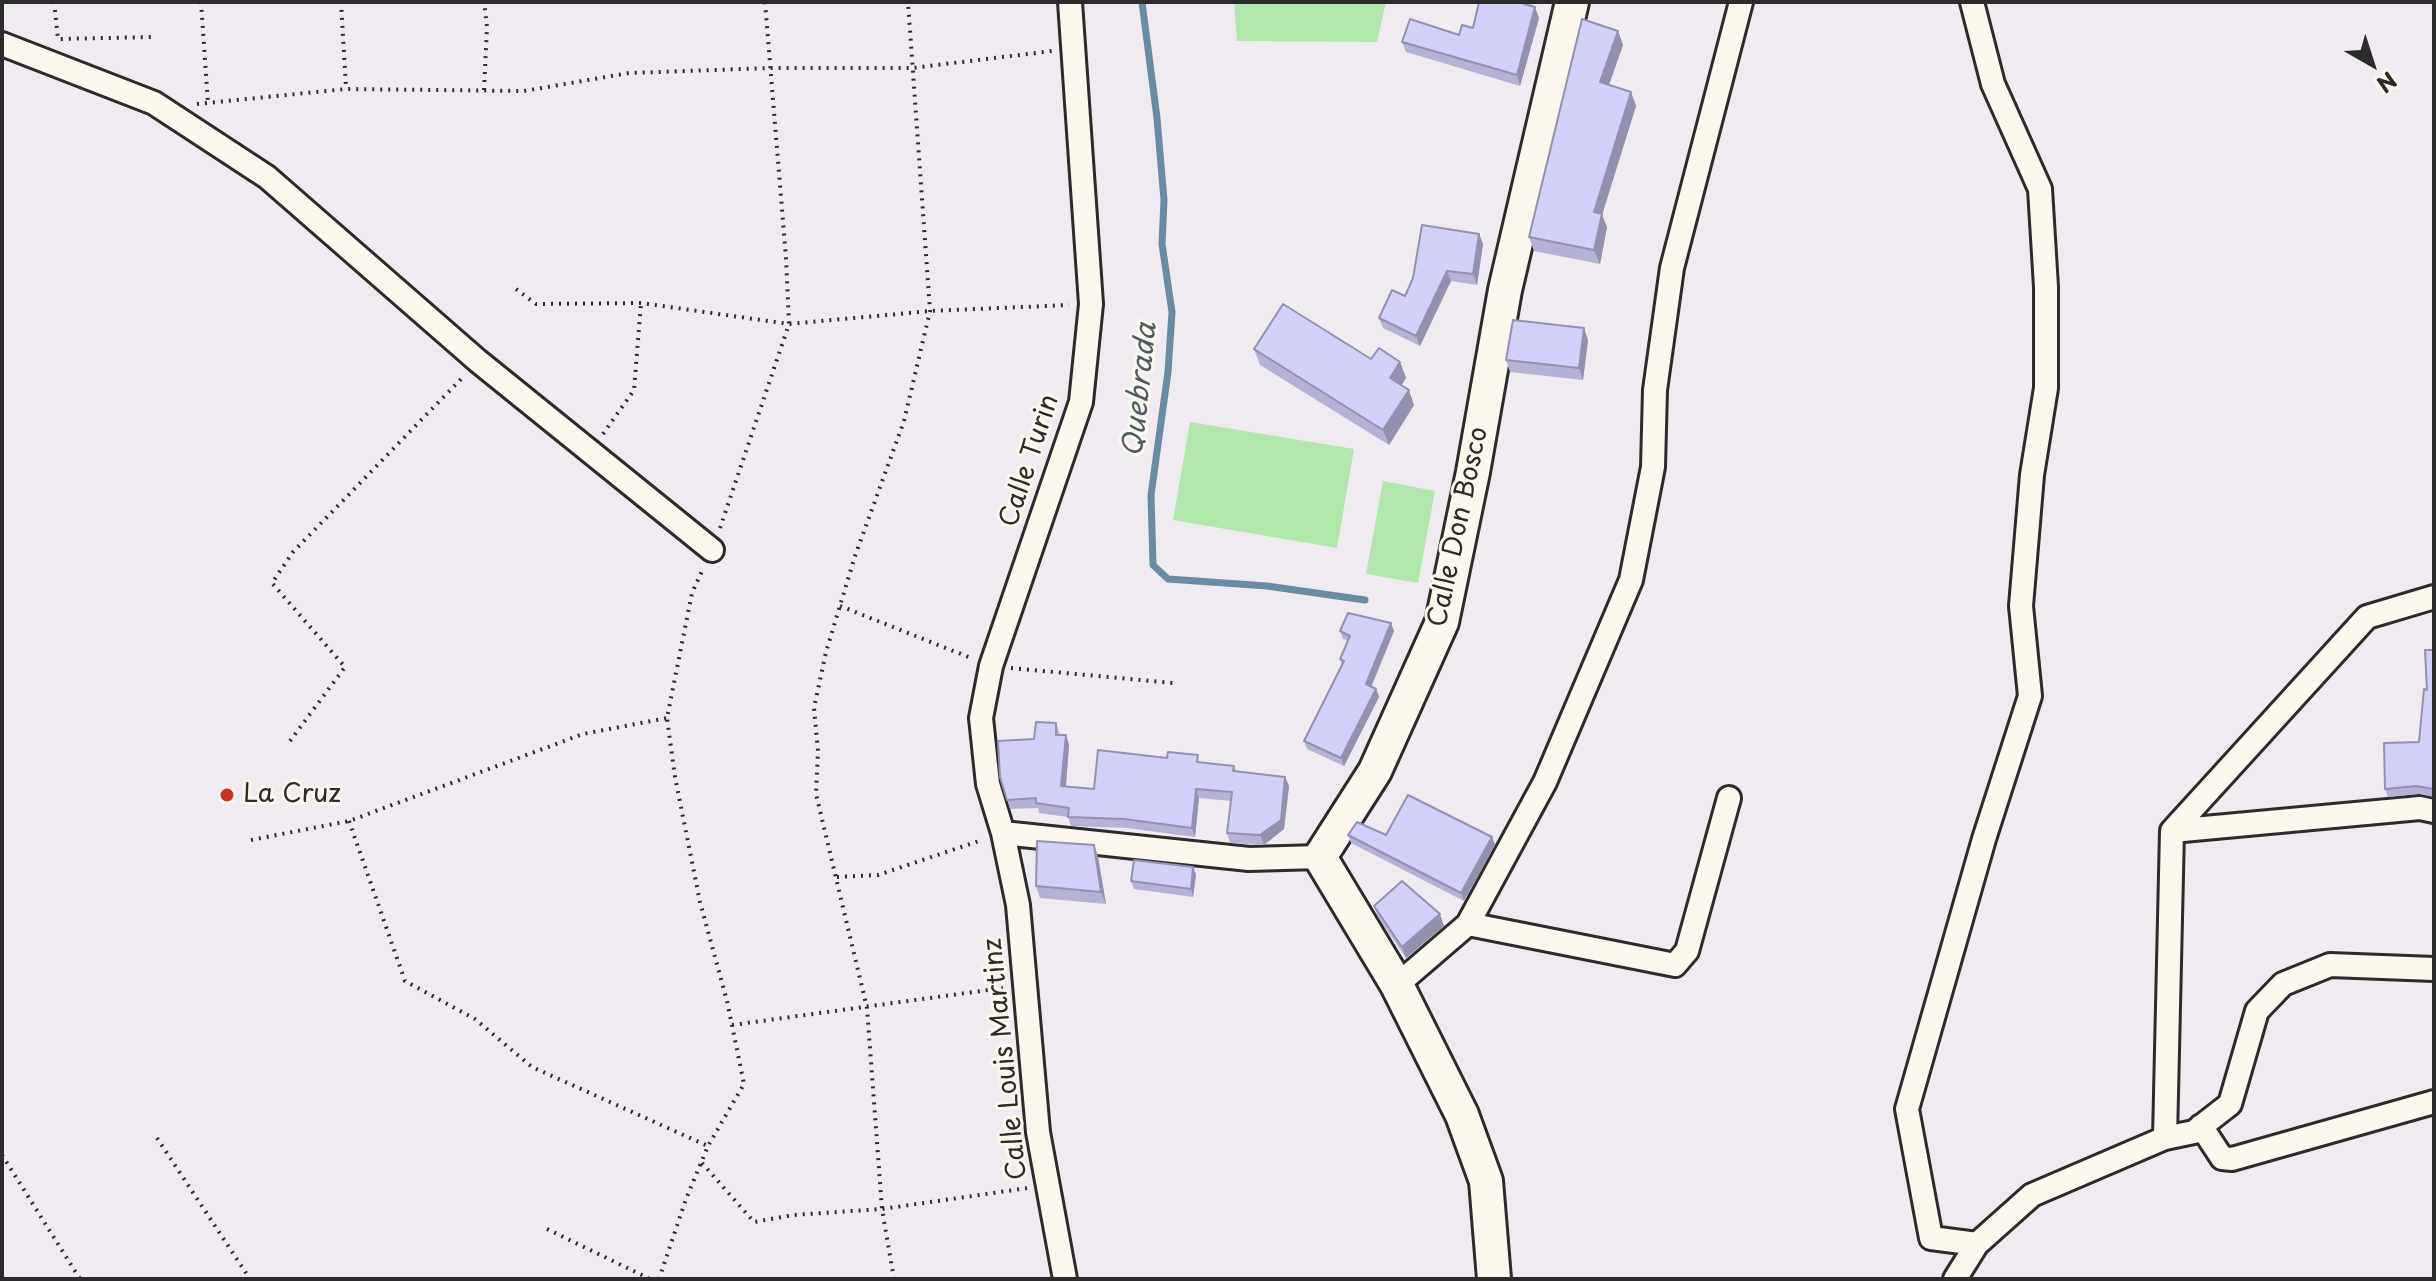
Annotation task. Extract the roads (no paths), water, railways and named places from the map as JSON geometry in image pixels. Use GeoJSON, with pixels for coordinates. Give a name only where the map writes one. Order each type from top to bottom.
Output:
{"type":"FeatureCollection","features":[{"type":"Feature","properties":{"kind":"street","name":"Calle Turin"},"geometry":{"type":"LineString","coordinates":[[1003,833],[988,784],[981,718],[991,666],[1081,402],[1091,304],[1070,2]]}},
{"type":"Feature","properties":{"kind":"street","name":"Calle Don Bosco"},"geometry":{"type":"LineString","coordinates":[[1320,857],[1375,771],[1442,622],[1473,472],[1505,290],[1572,2]]}},
{"type":"Feature","properties":{"kind":"street"},"geometry":{"type":"LineString","coordinates":[[1397,985],[1468,924],[1545,782],[1631,580],[1653,467],[1655,390],[1672,268],[1741,2]]}},
{"type":"Feature","properties":{"kind":"street"},"geometry":{"type":"LineString","coordinates":[[1972,2],[1993,84],[2040,189],[2046,287],[2046,388],[2032,475],[2021,606],[2030,696],[1984,839],[1907,1109],[1931,1238],[1977,1244]]}},
{"type":"Feature","properties":{"kind":"street"},"geometry":{"type":"LineString","coordinates":[[2,44],[154,103],[267,177],[478,361],[712,550]]}},
{"type":"Feature","properties":{"kind":"street"},"geometry":{"type":"LineString","coordinates":[[2165,1138],[2172,831],[2367,617],[2434,597]]}},
{"type":"Feature","properties":{"kind":"street"},"geometry":{"type":"LineString","coordinates":[[1468,924],[1675,965],[1687,951],[1729,798]]}},
{"type":"Feature","properties":{"kind":"street"},"geometry":{"type":"LineString","coordinates":[[2172,831],[2420,808],[2434,811]]}},
{"type":"Feature","properties":{"kind":"street"},"geometry":{"type":"LineString","coordinates":[[1003,833],[1249,859],[1320,857],[1397,985],[1462,1115],[1486,1181],[1494,1279]]}},
{"type":"Feature","properties":{"kind":"street","name":"Calle Louis Martinz"},"geometry":{"type":"LineString","coordinates":[[1003,833],[1018,905],[1038,1132],[1065,1279]]}},
{"type":"Feature","properties":{"kind":"street"},"geometry":{"type":"LineString","coordinates":[[1955,1279],[1977,1244],[2032,1195],[2165,1138],[2194,1132],[2230,1104],[2257,1011],[2283,984],[2330,965],[2434,969]]}},
{"type":"Feature","properties":{"kind":"street"},"geometry":{"type":"LineString","coordinates":[[2201,1126],[2222,1158],[2232,1159],[2434,1102]]}},
{"type":"Feature","properties":{"kind":"waterway","name":"Quebrada"},"geometry":{"type":"LineString","coordinates":[[1142,2],[1157,118],[1164,200],[1162,244],[1172,312],[1168,372],[1151,495],[1153,565],[1168,579],[1267,586],[1365,600]]}},
{"type":"Feature","properties":{"kind":"place","name":"La Cruz"},"geometry":{"type":"Point","coordinates":[227,795]}}]}
